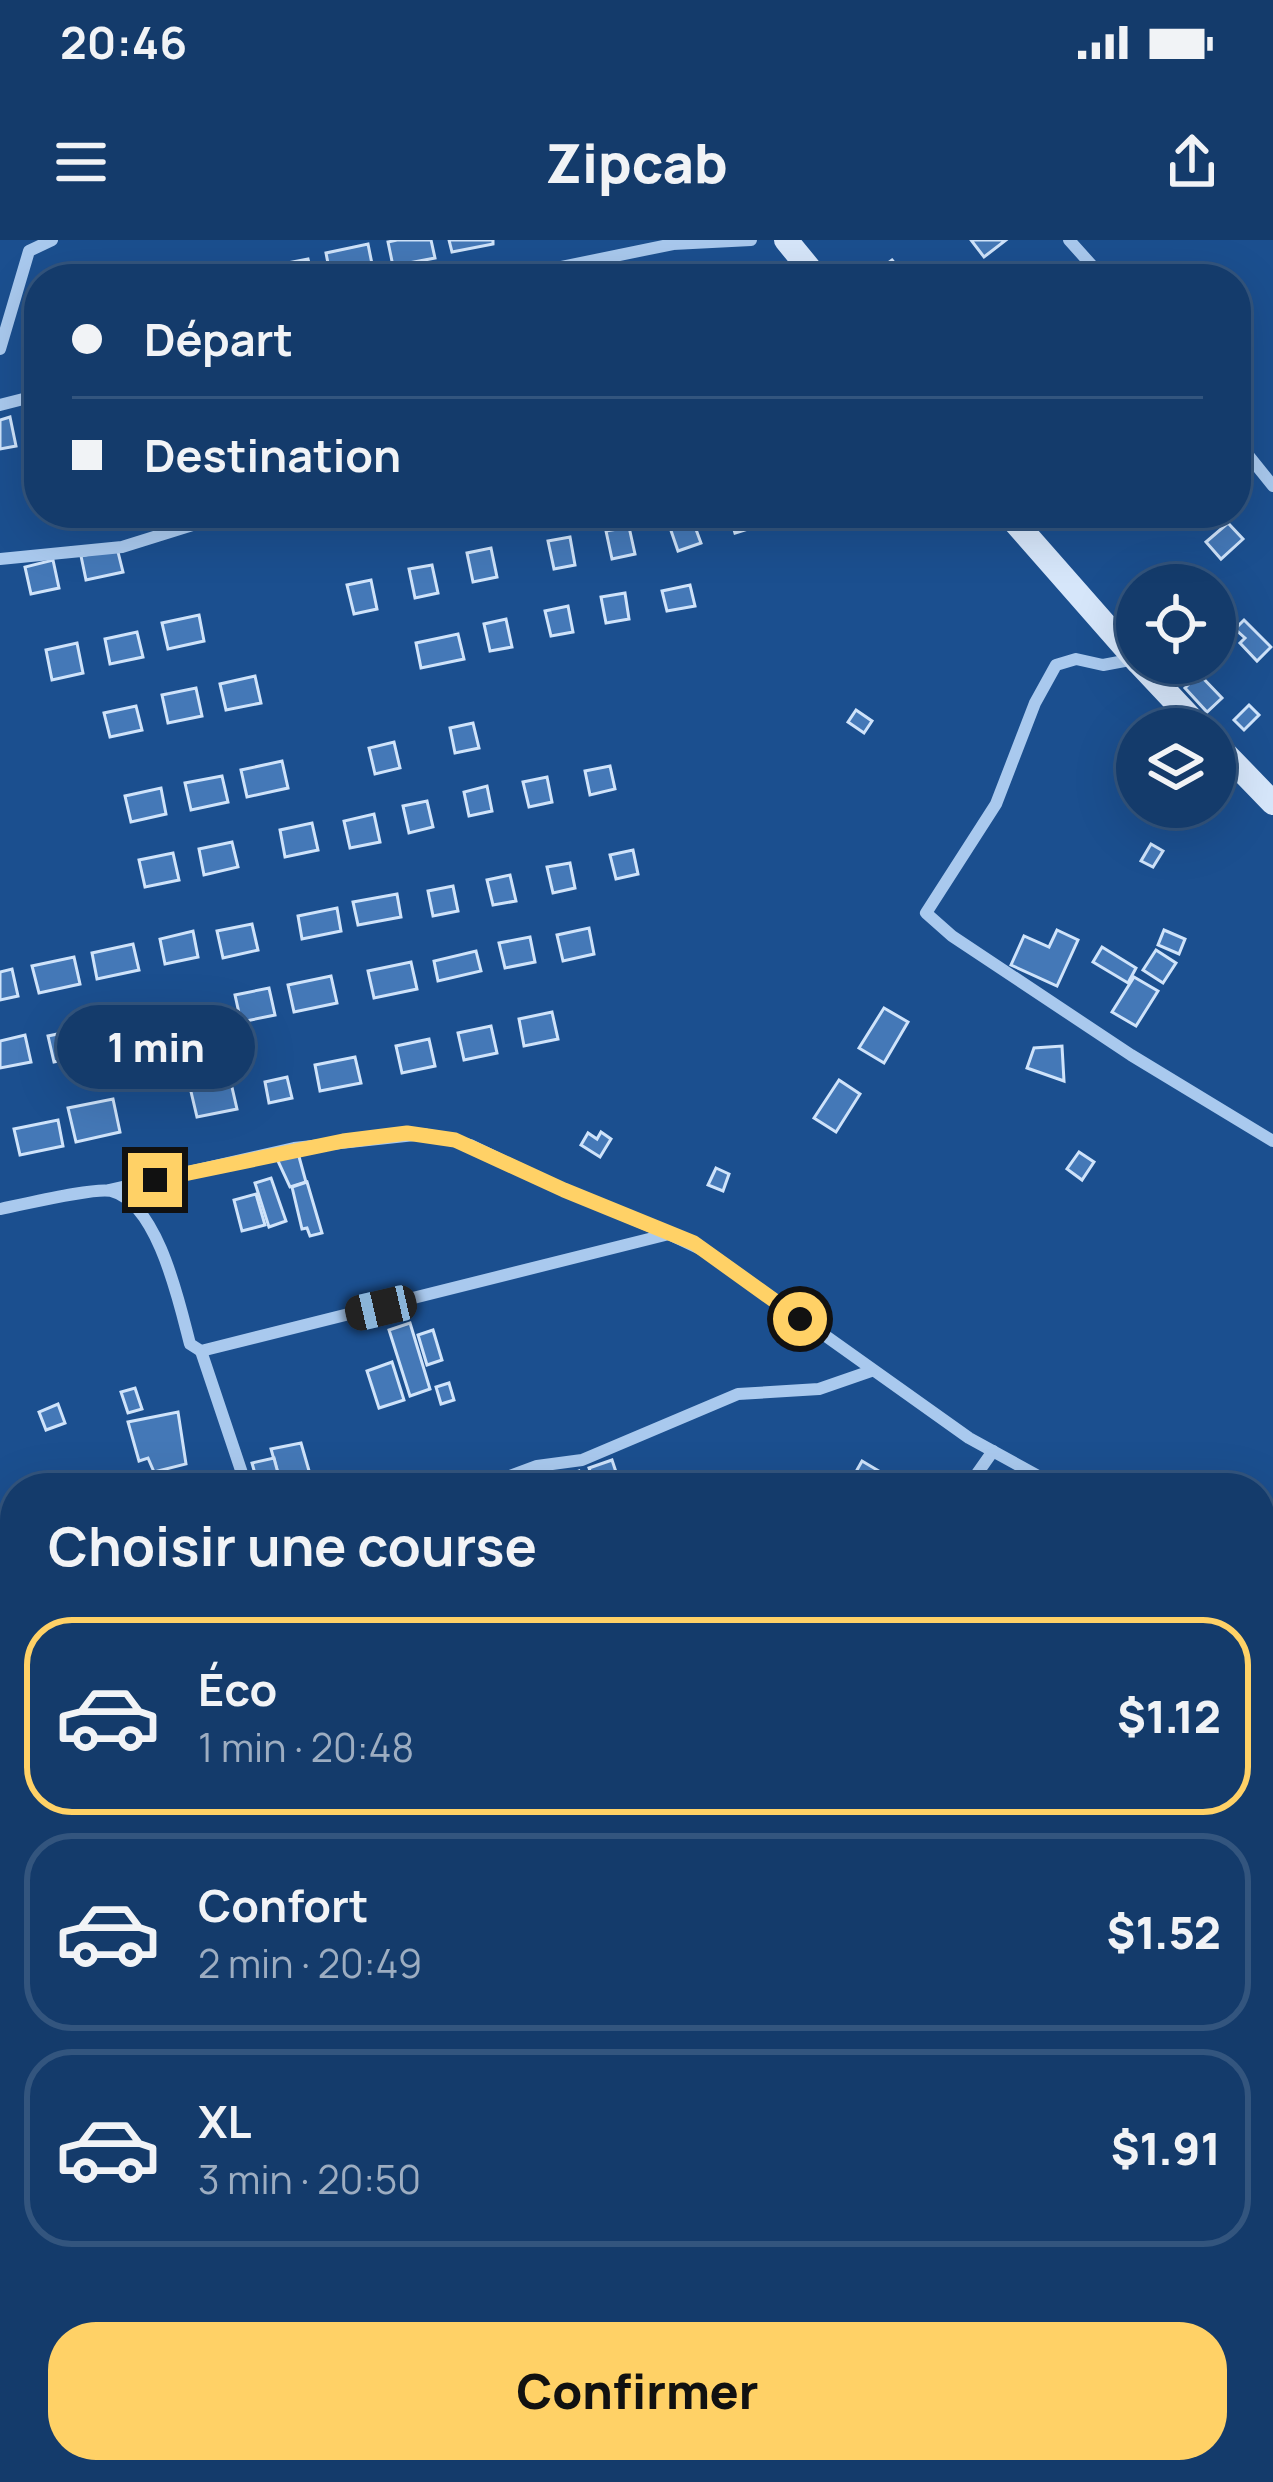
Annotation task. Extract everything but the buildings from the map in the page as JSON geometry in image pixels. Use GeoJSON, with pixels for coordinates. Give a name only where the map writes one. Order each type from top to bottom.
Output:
{"type":"FeatureCollection","features":[{"type":"Feature","properties":{"kind":"main road"},"geometry":{"type":"LineString","coordinates":[[1020,528],[1116,637]]}},
{"type":"Feature","properties":{"kind":"main road"},"geometry":{"type":"LineString","coordinates":[[1159,684],[1182,708]]}},
{"type":"Feature","properties":{"kind":"main road"},"geometry":{"type":"LineString","coordinates":[[1236,765],[1273,803]]}},
{"type":"Feature","properties":{"kind":"street"},"geometry":{"type":"LineString","coordinates":[[25,264],[29,251],[52,240]]}},
{"type":"Feature","properties":{"kind":"street"},"geometry":{"type":"LineString","coordinates":[[576,264],[674,244],[751,240]]}},
{"type":"Feature","properties":{"kind":"street"},"geometry":{"type":"LineString","coordinates":[[1070,240],[1091,264]]}},
{"type":"Feature","properties":{"kind":"street"},"geometry":{"type":"LineString","coordinates":[[0,349],[24,268]]}},
{"type":"Feature","properties":{"kind":"street"},"geometry":{"type":"LineString","coordinates":[[1251,459],[1273,486]]}},
{"type":"Feature","properties":{"kind":"street"},"geometry":{"type":"LineString","coordinates":[[0,559],[122,547],[183,528]]}},
{"type":"Feature","properties":{"kind":"street"},"geometry":{"type":"LineString","coordinates":[[1116,663],[1076,659],[1056,665],[1035,704],[996,804],[926,914],[1131,1055],[1273,1142]]}},
{"type":"Feature","properties":{"kind":"street"},"geometry":{"type":"LineString","coordinates":[[0,1209],[294,1148],[424,1134],[470,1145],[709,1252],[871,1371],[1033,1473]]}},
{"type":"Feature","properties":{"kind":"street"},"geometry":{"type":"LineString","coordinates":[[109,1190],[130,1202],[152,1226],[190,1344],[201,1351],[242,1473]]}},
{"type":"Feature","properties":{"kind":"street"},"geometry":{"type":"LineString","coordinates":[[201,1351],[669,1234]]}},
{"type":"Feature","properties":{"kind":"street"},"geometry":{"type":"LineString","coordinates":[[518,1473],[582,1460],[738,1394],[819,1390],[871,1371]]}},
{"type":"Feature","properties":{"kind":"street"},"geometry":{"type":"LineString","coordinates":[[978,1473],[993,1451]]}},
{"type":"Feature","properties":{"kind":"route"},"geometry":{"type":"LineString","coordinates":[[155,1180],[343,1141],[407,1133],[455,1140],[694,1243],[800,1319]]}}]}
